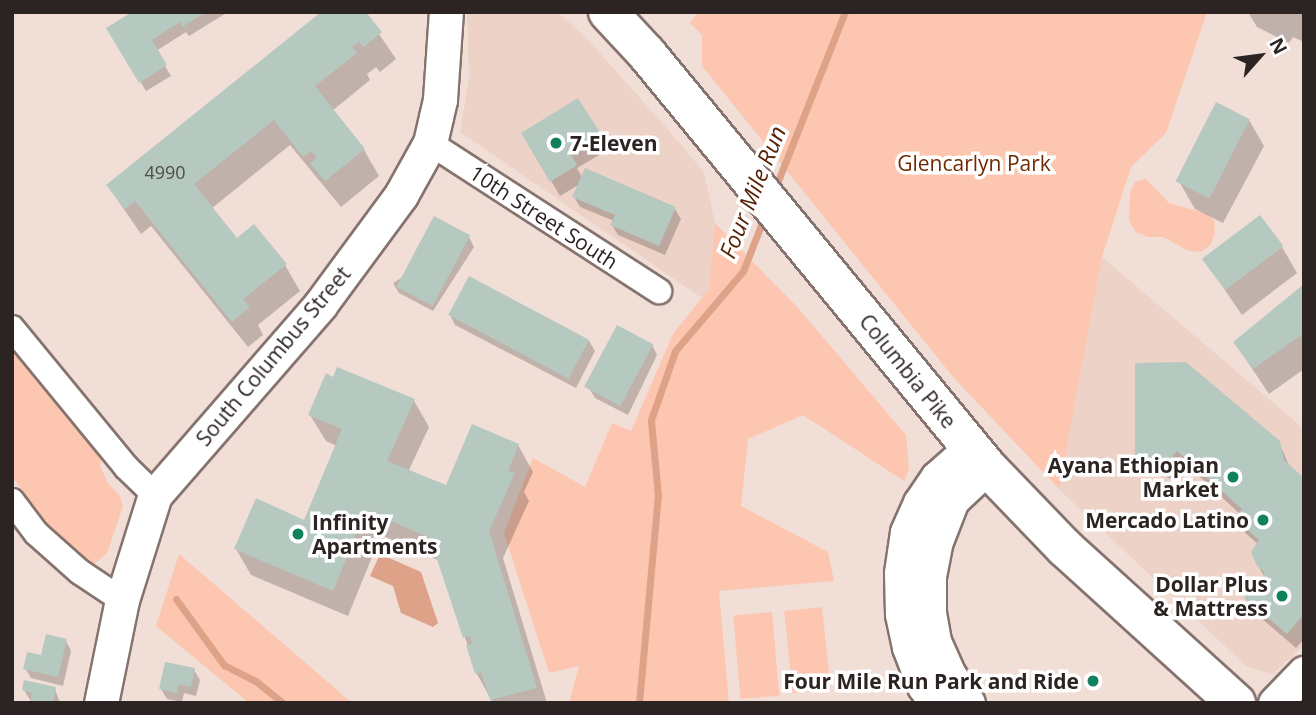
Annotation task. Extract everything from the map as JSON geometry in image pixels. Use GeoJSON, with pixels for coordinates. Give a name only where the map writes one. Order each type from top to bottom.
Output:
{"type":"FeatureCollection","features":[{"type":"Feature","properties":{"kind":"main road","name":"Columbia Pike"},"geometry":{"type":"LineString","coordinates":[[608,12],[717,139],[979,458],[1065,548],[1236,703]]}},
{"type":"Feature","properties":{"kind":"street","name":"South Columbus Street"},"geometry":{"type":"LineString","coordinates":[[101,703],[122,600],[155,495],[320,305],[401,195],[430,143],[440,99],[446,12]]}},
{"type":"Feature","properties":{"kind":"street","name":"10th Street South"},"geometry":{"type":"LineString","coordinates":[[430,143],[659,291]]}},
{"type":"Feature","properties":{"kind":"street"},"geometry":{"type":"LineString","coordinates":[[12,328],[126,467],[155,495]]}},
{"type":"Feature","properties":{"kind":"street"},"geometry":{"type":"LineString","coordinates":[[936,703],[924,686],[909,648],[902,614],[901,573],[907,532],[920,503],[937,478],[979,458]]}},
{"type":"Feature","properties":{"kind":"street"},"geometry":{"type":"LineString","coordinates":[[968,703],[948,675],[934,641],[929,612],[929,576],[936,541],[952,500],[979,458]]}},
{"type":"Feature","properties":{"kind":"street"},"geometry":{"type":"LineString","coordinates":[[12,501],[36,533],[79,572],[122,600]]}},
{"type":"Feature","properties":{"kind":"street"},"geometry":{"type":"LineString","coordinates":[[1275,703],[1304,673]]}},
{"type":"Feature","properties":{"kind":"shaded area"},"geometry":{"type":"Polygon","coordinates":[[[467,12],[558,12],[590,42],[704,172],[715,223],[709,289],[702,298],[460,132],[469,78],[467,12]]]}},
{"type":"Feature","properties":{"kind":"shaded area"},"geometry":{"type":"Polygon","coordinates":[[[1102,257],[1304,429],[1304,645],[1273,674],[1247,667],[1059,489],[1102,257]]]}},
{"type":"Feature","properties":{"kind":"shaded area"},"geometry":{"type":"Polygon","coordinates":[[[380,554],[421,572],[438,623],[433,627],[401,613],[393,586],[370,576],[380,554]]]}},
{"type":"Feature","properties":{"kind":"green space","name":"Glencarlyn Park"},"geometry":{"type":"Polygon","coordinates":[[[698,12],[1207,12],[1166,133],[1131,167],[1102,257],[1059,489],[954,378],[702,66],[702,35],[690,23],[698,12]]]}},
{"type":"Feature","properties":{"kind":"green space"},"geometry":{"type":"Polygon","coordinates":[[[1146,179],[1169,203],[1208,214],[1214,220],[1215,233],[1211,244],[1201,252],[1189,251],[1163,237],[1148,237],[1136,232],[1129,221],[1130,192],[1135,182],[1146,179]]]}},
{"type":"Feature","properties":{"kind":"green space"},"geometry":{"type":"Polygon","coordinates":[[[715,223],[798,308],[906,435],[909,469],[904,481],[803,415],[748,439],[741,506],[828,552],[834,581],[719,591],[729,703],[569,703],[579,666],[549,673],[504,533],[533,458],[585,487],[612,423],[631,431],[673,334],[709,289],[715,223]]]}},
{"type":"Feature","properties":{"kind":"green space"},"geometry":{"type":"Polygon","coordinates":[[[12,350],[102,458],[100,466],[108,483],[120,496],[123,506],[107,553],[94,564],[67,546],[42,520],[12,476],[12,350]]]}},
{"type":"Feature","properties":{"kind":"green space"},"geometry":{"type":"Polygon","coordinates":[[[179,554],[352,703],[249,703],[156,626],[179,554]]]}},
{"type":"Feature","properties":{"kind":"green space"},"geometry":{"type":"Polygon","coordinates":[[[822,607],[831,690],[793,694],[784,611],[822,607]]]}},
{"type":"Feature","properties":{"kind":"green space"},"geometry":{"type":"Polygon","coordinates":[[[772,612],[779,696],[740,699],[733,615],[772,612]]]}},
{"type":"Feature","properties":{"kind":"building"},"geometry":{"type":"Polygon","coordinates":[[[132,12],[206,12],[182,27],[180,22],[152,40],[167,65],[139,83],[106,28],[132,12]]]}},
{"type":"Feature","properties":{"kind":"building"},"geometry":{"type":"Polygon","coordinates":[[[321,12],[366,12],[382,32],[364,47],[359,42],[352,47],[357,53],[315,86],[365,149],[325,181],[310,163],[317,158],[311,151],[303,157],[274,120],[194,184],[237,238],[254,224],[287,264],[243,299],[250,307],[232,322],[135,201],[125,209],[106,185],[321,12]]]}},
{"type":"Feature","properties":{"kind":"building","name":"7-Eleven"},"geometry":{"type":"Polygon","coordinates":[[[578,98],[601,134],[570,153],[577,165],[550,182],[521,133],[578,98]]]}},
{"type":"Feature","properties":{"kind":"building"},"geometry":{"type":"Polygon","coordinates":[[[1216,102],[1250,119],[1209,199],[1176,181],[1216,102]]]}},
{"type":"Feature","properties":{"kind":"building"},"geometry":{"type":"Polygon","coordinates":[[[585,168],[676,207],[659,246],[610,225],[615,215],[572,197],[585,168]]]}},
{"type":"Feature","properties":{"kind":"building"},"geometry":{"type":"Polygon","coordinates":[[[1260,215],[1283,246],[1225,290],[1202,259],[1260,215]]]}},
{"type":"Feature","properties":{"kind":"building"},"geometry":{"type":"Polygon","coordinates":[[[434,216],[470,235],[433,306],[396,287],[434,216]]]}},
{"type":"Feature","properties":{"kind":"building"},"geometry":{"type":"Polygon","coordinates":[[[469,276],[589,340],[568,379],[448,315],[469,276]]]}},
{"type":"Feature","properties":{"kind":"building"},"geometry":{"type":"Polygon","coordinates":[[[1304,284],[1304,333],[1253,369],[1233,342],[1304,284]]]}},
{"type":"Feature","properties":{"kind":"building"},"geometry":{"type":"Polygon","coordinates":[[[617,325],[653,344],[620,406],[584,387],[617,325]]]}},
{"type":"Feature","properties":{"kind":"building"},"geometry":{"type":"Polygon","coordinates":[[[1186,362],[1280,441],[1284,460],[1304,478],[1304,614],[1287,634],[1244,598],[1265,573],[1256,564],[1251,552],[1259,540],[1234,518],[1242,509],[1177,451],[1165,465],[1135,455],[1135,363],[1186,362]]]}},
{"type":"Feature","properties":{"kind":"building","name":"Infinity Apartments"},"geometry":{"type":"Polygon","coordinates":[[[337,367],[415,399],[387,461],[446,485],[472,424],[519,444],[508,471],[515,473],[489,531],[537,688],[490,700],[481,672],[475,674],[466,645],[472,644],[470,636],[463,638],[430,538],[366,510],[333,591],[234,549],[256,498],[304,520],[342,429],[308,415],[326,373],[333,377],[337,367]]]}},
{"type":"Feature","properties":{"kind":"building"},"geometry":{"type":"Polygon","coordinates":[[[46,634],[67,639],[58,677],[23,669],[27,652],[41,655],[46,634]]]}},
{"type":"Feature","properties":{"kind":"building"},"geometry":{"type":"Polygon","coordinates":[[[165,662],[195,668],[191,687],[179,684],[177,693],[159,689],[165,662]]]}},
{"type":"Feature","properties":{"kind":"building"},"geometry":{"type":"Polygon","coordinates":[[[24,680],[56,687],[53,703],[30,703],[32,693],[22,690],[24,680]]]}},
{"type":"Feature","properties":{"kind":"waterway","name":"Four Mile Run"},"geometry":{"type":"LineString","coordinates":[[774,191],[845,12]]}},
{"type":"Feature","properties":{"kind":"waterway","name":"Four Mile Run"},"geometry":{"type":"LineString","coordinates":[[639,703],[658,496],[651,420],[675,351],[743,271],[765,215]]}},
{"type":"Feature","properties":{"kind":"waterway"},"geometry":{"type":"LineString","coordinates":[[176,599],[224,665],[257,682],[283,703]]}},
{"type":"Feature","properties":{"kind":"place","name":"7-Eleven"},"geometry":{"type":"Point","coordinates":[556,143]}},
{"type":"Feature","properties":{"kind":"place","name":"Ayana Ethiopian Market"},"geometry":{"type":"Point","coordinates":[1233,477]}},
{"type":"Feature","properties":{"kind":"place","name":"Mercado Latino"},"geometry":{"type":"Point","coordinates":[1263,520]}},
{"type":"Feature","properties":{"kind":"place","name":"Infinity Apartments"},"geometry":{"type":"Point","coordinates":[298,534]}},
{"type":"Feature","properties":{"kind":"place","name":"Dollar Plus & Mattress"},"geometry":{"type":"Point","coordinates":[1282,596]}},
{"type":"Feature","properties":{"kind":"place","name":"Four Mile Run Park and Ride"},"geometry":{"type":"Point","coordinates":[1093,681]}}]}
